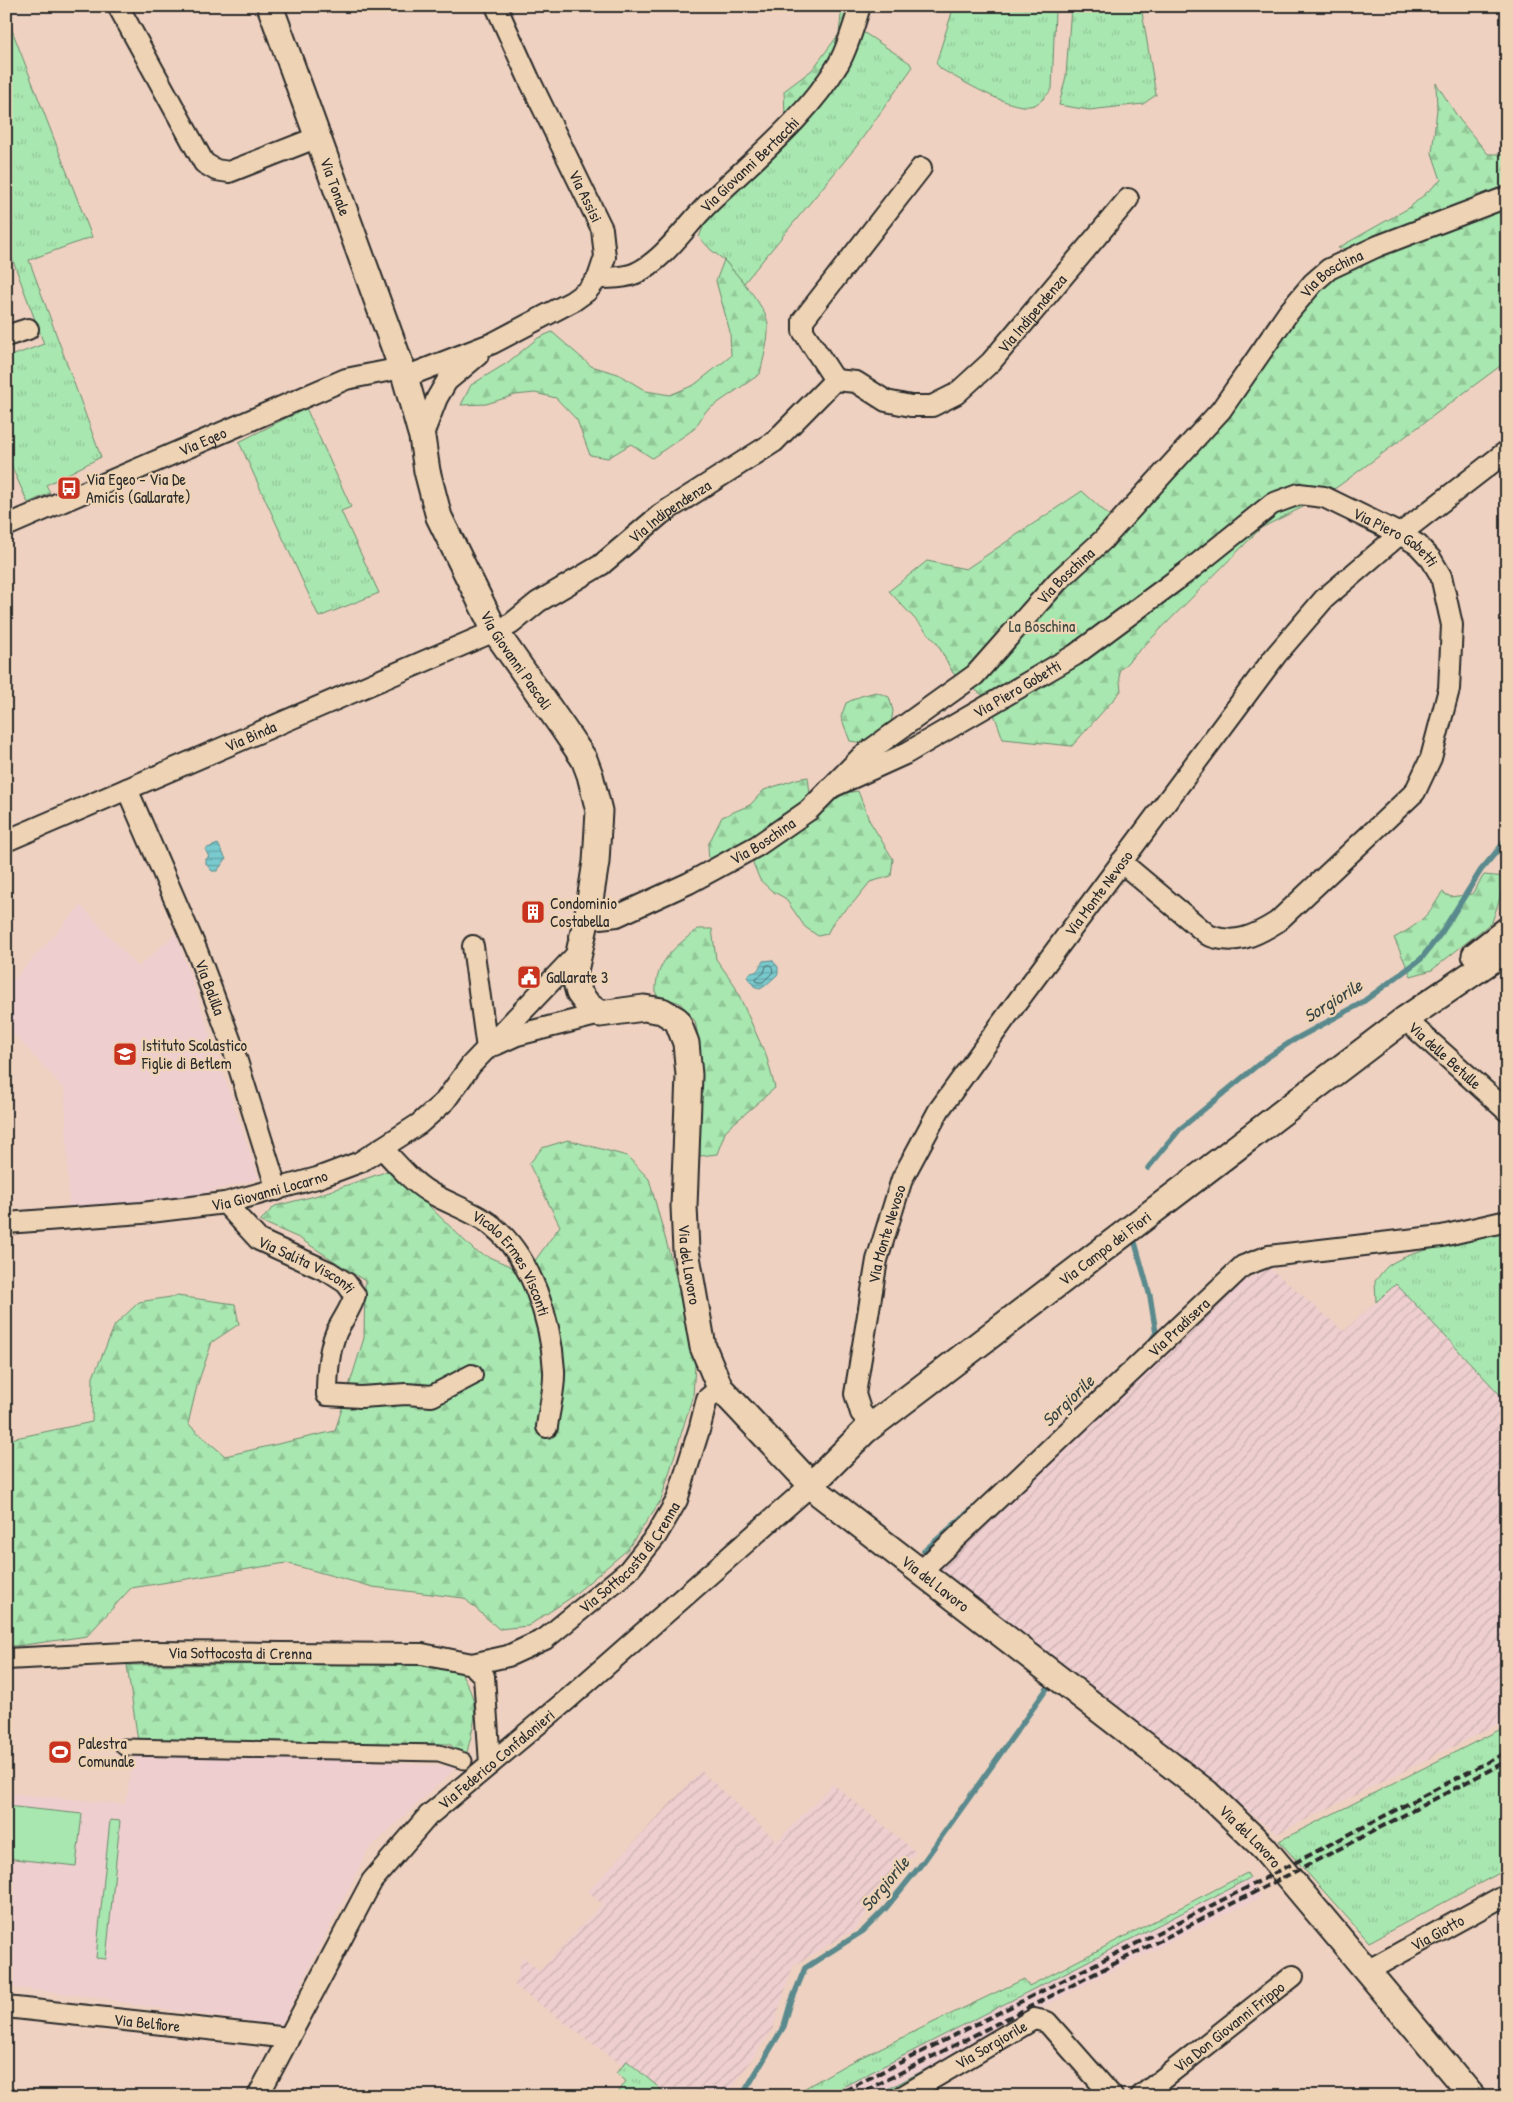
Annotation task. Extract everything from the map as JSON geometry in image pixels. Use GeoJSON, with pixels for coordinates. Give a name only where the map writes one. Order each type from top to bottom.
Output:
{"type":"FeatureCollection","features":[{"type":"Feature","properties":{"kind":"street"},"geometry":{"type":"LineString","coordinates":[[118,6],[204,163],[216,170],[228,172],[318,137]]}},
{"type":"Feature","properties":{"kind":"street","name":"Via Tonale"},"geometry":{"type":"LineString","coordinates":[[270,6],[403,373]]}},
{"type":"Feature","properties":{"kind":"street","name":"Via Assisi"},"geometry":{"type":"LineString","coordinates":[[496,6],[528,79],[602,229],[604,257],[598,278]]}},
{"type":"Feature","properties":{"kind":"street","name":"Via Giovanni Bertacchi"},"geometry":{"type":"LineString","coordinates":[[598,278],[610,278],[636,273],[665,252],[707,206],[768,149],[809,105],[839,63],[860,6]]}},
{"type":"Feature","properties":{"kind":"street"},"geometry":{"type":"LineString","coordinates":[[835,380],[803,331],[803,320],[921,168]]}},
{"type":"Feature","properties":{"kind":"street","name":"Via Boschina"},"geometry":{"type":"LineString","coordinates":[[588,913],[600,918],[617,916],[689,883],[757,846],[809,810],[862,756],[975,675],[1058,581],[1103,540],[1222,410],[1288,313],[1318,278],[1328,270],[1378,246],[1507,197]]}},
{"type":"Feature","properties":{"kind":"street","name":"Via Indipendenza"},"geometry":{"type":"LineString","coordinates":[[495,631],[511,624],[538,602],[601,565],[661,514],[774,442],[835,380],[856,382],[886,401],[911,406],[932,406],[956,394],[991,362],[1128,199]]}},
{"type":"Feature","properties":{"kind":"street"},"geometry":{"type":"LineString","coordinates":[[403,373],[494,343],[573,301],[587,291],[598,278]]}},
{"type":"Feature","properties":{"kind":"street"},"geometry":{"type":"LineString","coordinates":[[6,336],[28,329]]}},
{"type":"Feature","properties":{"kind":"street"},"geometry":{"type":"LineString","coordinates":[[422,437],[437,398],[447,381],[494,343]]}},
{"type":"Feature","properties":{"kind":"street","name":"Via Giovanni Pascoli"},"geometry":{"type":"LineString","coordinates":[[403,373],[422,437],[427,471],[439,517],[495,631],[584,759],[590,775],[599,811],[596,862],[588,913],[574,975],[579,993],[588,1005],[600,1014]]}},
{"type":"Feature","properties":{"kind":"street","name":"Via Egeo"},"geometry":{"type":"LineString","coordinates":[[6,526],[346,379],[403,373]]}},
{"type":"Feature","properties":{"kind":"street","name":"Via Monte Nevoso"},"geometry":{"type":"LineString","coordinates":[[873,1425],[861,1413],[855,1394],[877,1260],[902,1179],[939,1110],[1121,862],[1282,648],[1324,599],[1400,534],[1507,451]]}},
{"type":"Feature","properties":{"kind":"street","name":"Via Piero Gobetti"},"geometry":{"type":"LineString","coordinates":[[830,788],[905,754],[1075,655],[1191,569],[1272,504],[1299,494],[1324,497],[1400,534],[1418,545],[1431,559],[1441,576],[1452,625],[1450,689],[1431,758],[1415,792],[1277,922],[1266,930],[1238,940],[1221,941],[1208,935],[1121,862]]}},
{"type":"Feature","properties":{"kind":"street","name":"Via Binda"},"geometry":{"type":"LineString","coordinates":[[6,842],[495,631]]}},
{"type":"Feature","properties":{"kind":"street","name":"Via Balilla"},"geometry":{"type":"LineString","coordinates":[[127,789],[197,951],[232,1045],[277,1190]]}},
{"type":"Feature","properties":{"kind":"street","name":"Via Campo dei Fiori"},"geometry":{"type":"LineString","coordinates":[[1404,1019],[1488,943],[1507,930]]}},
{"type":"Feature","properties":{"kind":"street"},"geometry":{"type":"LineString","coordinates":[[473,946],[486,1049],[517,1034],[600,1014]]}},
{"type":"Feature","properties":{"kind":"street","name":"Via Campo dei Fiori"},"geometry":{"type":"LineString","coordinates":[[811,1485],[873,1425],[1404,1019],[1507,950]]}},
{"type":"Feature","properties":{"kind":"street","name":"Via Giovanni Locarno"},"geometry":{"type":"LineString","coordinates":[[6,1224],[142,1213],[225,1203],[317,1178],[360,1162],[419,1124],[445,1102],[471,1065],[578,953]]}},
{"type":"Feature","properties":{"kind":"street","name":"Via del Lavoro"},"geometry":{"type":"LineString","coordinates":[[600,1014],[644,1008],[662,1011],[677,1020],[686,1043],[689,1075],[684,1206],[686,1251],[703,1346],[720,1388],[811,1485],[920,1572],[1206,1793],[1264,1848],[1472,2096]]}},
{"type":"Feature","properties":{"kind":"street","name":"Via delle Betulle"},"geometry":{"type":"LineString","coordinates":[[1404,1019],[1507,1111]]}},
{"type":"Feature","properties":{"kind":"street","name":"Vicolo Ermes Visconti"},"geometry":{"type":"LineString","coordinates":[[382,1148],[405,1173],[430,1192],[462,1207],[491,1225],[520,1256],[536,1288],[548,1331],[554,1372],[547,1427]]}},
{"type":"Feature","properties":{"kind":"street","name":"Via Salita Visconti"},"geometry":{"type":"LineString","coordinates":[[225,1203],[259,1240],[329,1272],[346,1283],[355,1295],[352,1307],[336,1334],[328,1369],[327,1395],[360,1397],[406,1394],[432,1396],[472,1376]]}},
{"type":"Feature","properties":{"kind":"street","name":"Via Pradisera"},"geometry":{"type":"LineString","coordinates":[[920,1572],[1243,1266],[1268,1256],[1442,1236],[1507,1221]]}},
{"type":"Feature","properties":{"kind":"street","name":"Via Sottocosta di Crenna"},"geometry":{"type":"LineString","coordinates":[[6,1659],[147,1652],[422,1654],[472,1664],[508,1656],[546,1640],[628,1571],[656,1536],[677,1500],[700,1428],[707,1399],[720,1388]]}},
{"type":"Feature","properties":{"kind":"street","name":"Via Federico Confalonieri"},"geometry":{"type":"LineString","coordinates":[[258,2096],[372,1881],[428,1816],[568,1699],[811,1485]]}},
{"type":"Feature","properties":{"kind":"street"},"geometry":{"type":"LineString","coordinates":[[472,1664],[484,1676],[490,1764]]}},
{"type":"Feature","properties":{"kind":"street"},"geometry":{"type":"LineString","coordinates":[[124,1747],[439,1753],[464,1761]]}},
{"type":"Feature","properties":{"kind":"street","name":"Via Giotto"},"geometry":{"type":"LineString","coordinates":[[1368,1971],[1507,1894]]}},
{"type":"Feature","properties":{"kind":"street","name":"Via Don Giovanni Frippo"},"geometry":{"type":"LineString","coordinates":[[1140,2096],[1293,1976]]}},
{"type":"Feature","properties":{"kind":"street","name":"Via Belfiore"},"geometry":{"type":"LineString","coordinates":[[6,2007],[289,2038]]}},
{"type":"Feature","properties":{"kind":"street","name":"Via Sorgiorile"},"geometry":{"type":"LineString","coordinates":[[903,2096],[1034,2018],[1047,2022],[1112,2096]]}},
{"type":"Feature","properties":{"kind":"shaded area","name":"Istituto Scolastico Figlie di Betlem"},"geometry":{"type":"Polygon","coordinates":[[[81,905],[138,967],[176,933],[259,1179],[176,1200],[69,1210],[65,1090],[6,1026],[6,988],[81,905]]]}},
{"type":"Feature","properties":{"kind":"shaded area"},"geometry":{"type":"Polygon","coordinates":[[[1270,1268],[1344,1331],[1396,1283],[1507,1402],[1507,1720],[1277,1834],[932,1567],[1226,1289],[1270,1268]]]}},
{"type":"Feature","properties":{"kind":"shaded area"},"geometry":{"type":"Polygon","coordinates":[[[136,1745],[457,1767],[368,1850],[281,2026],[134,2005],[108,1999],[6,1987],[6,1793],[125,1804],[136,1745]]]}},
{"type":"Feature","properties":{"kind":"shaded area"},"geometry":{"type":"Polygon","coordinates":[[[701,1771],[777,1841],[833,1784],[916,1852],[854,1930],[793,1966],[772,2031],[726,2096],[669,2096],[628,2061],[623,2066],[515,1986],[522,1956],[539,1971],[602,1904],[588,1891],[701,1771]]]}},
{"type":"Feature","properties":{"kind":"shaded area"},"geometry":{"type":"Polygon","coordinates":[[[1250,1878],[1261,1897],[1094,1980],[875,2096],[825,2096],[1250,1878]]]}},
{"type":"Feature","properties":{"kind":"green space"},"geometry":{"type":"Polygon","coordinates":[[[842,6],[850,6],[839,33],[842,6]]]}},
{"type":"Feature","properties":{"kind":"green space"},"geometry":{"type":"Polygon","coordinates":[[[954,6],[1008,6],[1008,8],[1055,10],[1052,89],[1045,97],[1036,104],[1021,106],[997,99],[941,69],[936,63],[954,6]]]}},
{"type":"Feature","properties":{"kind":"green space"},"geometry":{"type":"Polygon","coordinates":[[[1071,6],[1141,6],[1156,95],[1143,104],[1089,110],[1059,105],[1066,76],[1071,6]]]}},
{"type":"Feature","properties":{"kind":"green space"},"geometry":{"type":"Polygon","coordinates":[[[10,25],[92,237],[29,260],[101,457],[46,485],[50,493],[28,503],[6,454],[6,358],[44,344],[6,242],[6,26],[10,25]]]}},
{"type":"Feature","properties":{"kind":"green space"},"geometry":{"type":"Polygon","coordinates":[[[863,32],[910,63],[912,68],[856,147],[744,283],[724,260],[699,237],[708,215],[858,33],[863,32]]]}},
{"type":"Feature","properties":{"kind":"green space"},"geometry":{"type":"Polygon","coordinates":[[[839,34],[840,45],[821,78],[785,116],[784,91],[812,70],[839,34]]]}},
{"type":"Feature","properties":{"kind":"green space"},"geometry":{"type":"Polygon","coordinates":[[[1436,83],[1459,119],[1488,154],[1507,154],[1507,188],[1427,217],[1354,250],[1338,248],[1409,208],[1441,180],[1432,153],[1437,109],[1436,83]]]}},
{"type":"Feature","properties":{"kind":"green space","name":"La Boschina"},"geometry":{"type":"Polygon","coordinates":[[[1507,204],[1507,361],[1340,485],[1317,500],[1261,528],[1119,671],[1121,691],[1072,746],[1003,739],[989,700],[953,673],[937,643],[889,591],[927,561],[966,569],[1082,491],[1123,528],[1303,307],[1333,275],[1507,204]]]}},
{"type":"Feature","properties":{"kind":"green space"},"geometry":{"type":"Polygon","coordinates":[[[724,260],[750,290],[766,317],[768,337],[760,374],[706,411],[694,429],[652,458],[631,444],[608,458],[590,455],[577,420],[556,398],[535,393],[515,395],[486,404],[461,405],[471,385],[507,363],[538,338],[552,332],[591,366],[618,374],[646,391],[670,395],[694,385],[731,356],[730,332],[716,281],[724,260]]]}},
{"type":"Feature","properties":{"kind":"green space"},"geometry":{"type":"Polygon","coordinates":[[[306,408],[351,507],[341,511],[379,593],[319,617],[239,442],[306,408]]]}},
{"type":"Feature","properties":{"kind":"green space"},"geometry":{"type":"Polygon","coordinates":[[[876,692],[889,697],[893,711],[891,724],[863,743],[850,741],[841,717],[846,703],[876,692]]]}},
{"type":"Feature","properties":{"kind":"green space"},"geometry":{"type":"Polygon","coordinates":[[[808,777],[810,794],[776,822],[709,862],[708,845],[722,817],[750,805],[764,790],[808,777]]]}},
{"type":"Feature","properties":{"kind":"green space"},"geometry":{"type":"Polygon","coordinates":[[[858,791],[869,820],[893,859],[891,876],[870,882],[853,903],[835,919],[827,934],[818,936],[805,927],[785,898],[772,891],[760,880],[753,863],[757,855],[845,793],[858,791]]]}},
{"type":"Feature","properties":{"kind":"green space"},"geometry":{"type":"Polygon","coordinates":[[[1484,875],[1507,877],[1492,922],[1432,970],[1411,976],[1394,938],[1410,929],[1422,919],[1442,892],[1451,897],[1472,894],[1484,875]]]}},
{"type":"Feature","properties":{"kind":"green space"},"geometry":{"type":"Polygon","coordinates":[[[698,929],[712,929],[716,959],[734,984],[767,1058],[775,1088],[726,1130],[717,1154],[700,1156],[699,1041],[695,1021],[680,1003],[656,995],[656,983],[662,964],[681,942],[698,929]]]}},
{"type":"Feature","properties":{"kind":"green space"},"geometry":{"type":"Polygon","coordinates":[[[568,1140],[627,1156],[649,1179],[696,1350],[693,1395],[661,1500],[627,1550],[569,1599],[528,1626],[499,1629],[464,1598],[373,1587],[286,1563],[131,1588],[87,1636],[17,1646],[6,1645],[6,1440],[92,1422],[93,1377],[115,1325],[139,1302],[177,1296],[235,1304],[239,1324],[212,1342],[197,1386],[188,1424],[225,1456],[335,1431],[364,1338],[365,1281],[299,1238],[260,1221],[275,1206],[315,1196],[388,1171],[420,1197],[475,1251],[526,1273],[560,1226],[529,1164],[542,1148],[568,1140]]]}},
{"type":"Feature","properties":{"kind":"green space"},"geometry":{"type":"Polygon","coordinates":[[[1507,1230],[1506,1401],[1396,1284],[1376,1302],[1375,1281],[1388,1266],[1413,1254],[1507,1230]]]}},
{"type":"Feature","properties":{"kind":"green space"},"geometry":{"type":"Polygon","coordinates":[[[415,1664],[461,1673],[468,1685],[475,1714],[466,1756],[449,1744],[138,1741],[127,1665],[415,1664]]]}},
{"type":"Feature","properties":{"kind":"green space"},"geometry":{"type":"Polygon","coordinates":[[[1507,1726],[1507,1869],[1369,1942],[1279,1841],[1507,1726]]]}},
{"type":"Feature","properties":{"kind":"green space"},"geometry":{"type":"Polygon","coordinates":[[[6,1806],[82,1814],[76,1866],[6,1858],[6,1806]]]}},
{"type":"Feature","properties":{"kind":"green space"},"geometry":{"type":"Polygon","coordinates":[[[110,1820],[120,1821],[106,1959],[96,1958],[110,1820]]]}},
{"type":"Feature","properties":{"kind":"green space"},"geometry":{"type":"Polygon","coordinates":[[[1247,1873],[1250,1878],[825,2096],[791,2096],[847,2064],[1024,1979],[1029,1986],[1247,1873]]]}},
{"type":"Feature","properties":{"kind":"green space"},"geometry":{"type":"Polygon","coordinates":[[[1007,2026],[890,2096],[875,2096],[1007,2026]]]}},
{"type":"Feature","properties":{"kind":"green space"},"geometry":{"type":"Polygon","coordinates":[[[627,2061],[669,2096],[616,2096],[626,2081],[616,2073],[627,2061]]]}},
{"type":"Feature","properties":{"kind":"water"},"geometry":{"type":"Polygon","coordinates":[[[218,844],[226,859],[217,871],[212,871],[206,864],[206,859],[209,857],[205,849],[218,844]]]}},
{"type":"Feature","properties":{"kind":"water"},"geometry":{"type":"Polygon","coordinates":[[[772,960],[778,967],[778,974],[760,989],[754,986],[747,977],[750,973],[757,971],[763,961],[772,960]]]}},
{"type":"Feature","properties":{"kind":"waterway","name":"Sorgiorile"},"geometry":{"type":"LineString","coordinates":[[1148,1168],[1180,1129],[1265,1059],[1292,1041],[1360,1004],[1421,959],[1442,932],[1481,870],[1503,844],[1507,835]]}},
{"type":"Feature","properties":{"kind":"waterway","name":"Sorgiorile"},"geometry":{"type":"LineString","coordinates":[[1134,1239],[1150,1296],[1156,1333],[1148,1345]]}},
{"type":"Feature","properties":{"kind":"waterway","name":"Sorgiorile"},"geometry":{"type":"LineString","coordinates":[[924,1551],[973,1508]]}},
{"type":"Feature","properties":{"kind":"waterway","name":"Sorgiorile"},"geometry":{"type":"LineString","coordinates":[[742,2096],[784,2026],[790,2005],[805,1968],[863,1931],[886,1908],[924,1861],[1051,1683]]}},
{"type":"Feature","properties":{"kind":"railway"},"geometry":{"type":"LineString","coordinates":[[834,2096],[1254,1884],[1507,1752]]}},
{"type":"Feature","properties":{"kind":"railway"},"geometry":{"type":"LineString","coordinates":[[855,2096],[1341,1848],[1507,1761]]}},
{"type":"Feature","properties":{"kind":"place","name":"Via Egeo - Via De Amicis (Gallarate)"},"geometry":{"type":"Point","coordinates":[69,488]}},
{"type":"Feature","properties":{"kind":"place","name":"Condominio Costabella"},"geometry":{"type":"Point","coordinates":[533,912]}},
{"type":"Feature","properties":{"kind":"place","name":"Gallarate 3"},"geometry":{"type":"Point","coordinates":[529,977]}},
{"type":"Feature","properties":{"kind":"place","name":"Istituto Scolastico Figlie di Betlem"},"geometry":{"type":"Point","coordinates":[125,1054]}},
{"type":"Feature","properties":{"kind":"place","name":"Palestra Comunale"},"geometry":{"type":"Point","coordinates":[60,1752]}}]}
